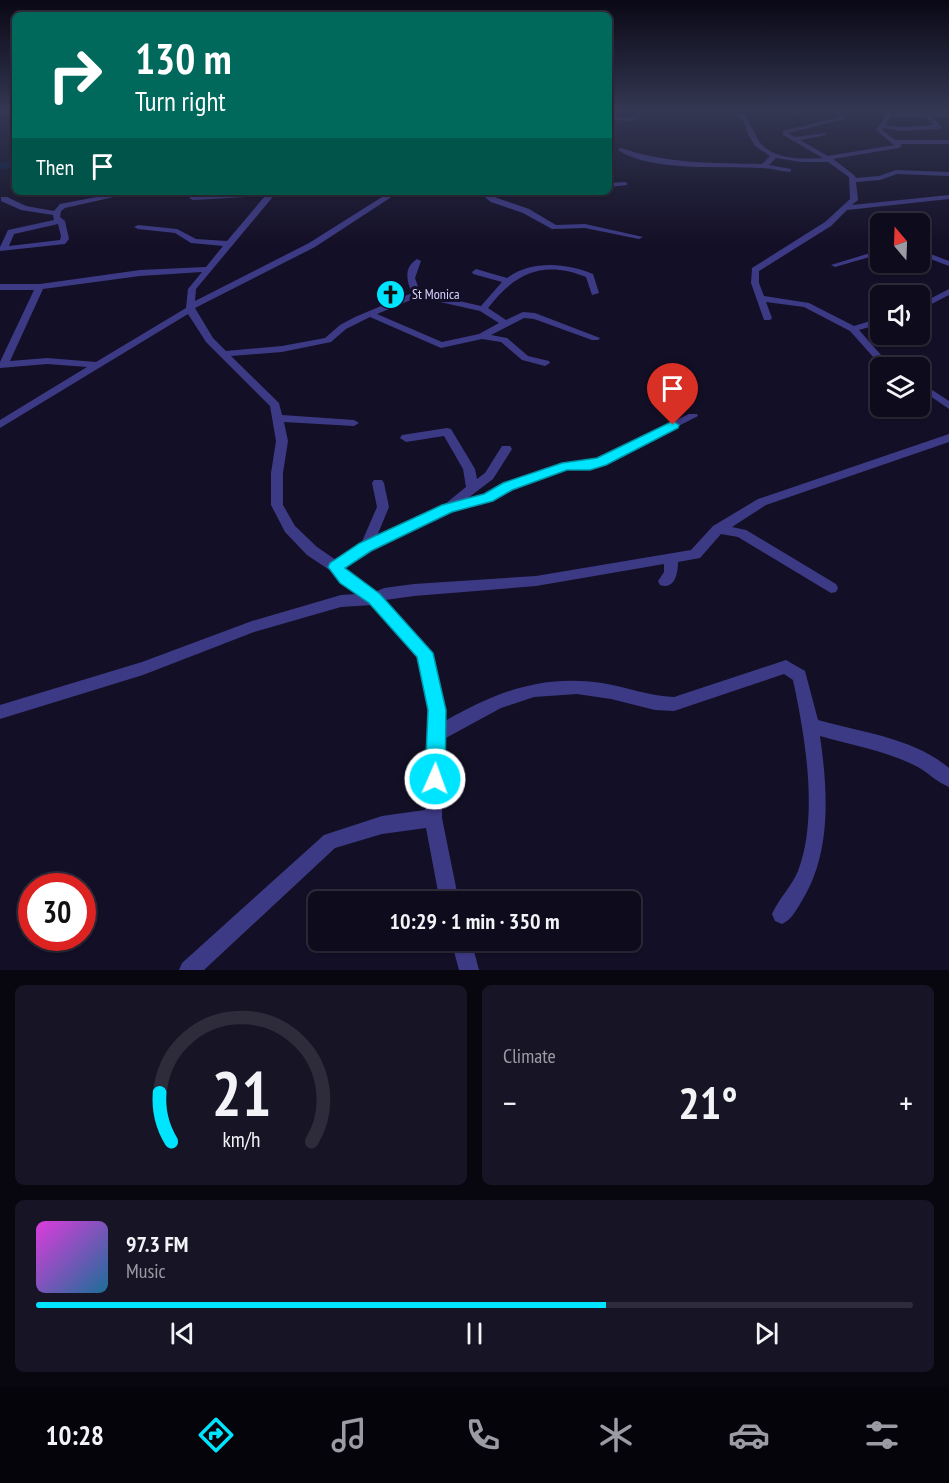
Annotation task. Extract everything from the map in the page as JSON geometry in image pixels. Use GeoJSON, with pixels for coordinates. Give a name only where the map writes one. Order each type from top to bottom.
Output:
{"type":"FeatureCollection","features":[{"type":"Feature","properties":{"kind":"street"},"geometry":{"type":"LineString","coordinates":[[628,154],[648,159],[764,166],[789,170]]}},
{"type":"Feature","properties":{"kind":"street"},"geometry":{"type":"LineString","coordinates":[[771,154],[827,159],[853,154]]}},
{"type":"Feature","properties":{"kind":"street"},"geometry":{"type":"LineString","coordinates":[[767,318],[754,284],[755,270],[828,224],[848,208],[854,200],[852,180],[842,167],[819,154]]}},
{"type":"Feature","properties":{"kind":"street"},"geometry":{"type":"LineString","coordinates":[[764,166],[774,156]]}},
{"type":"Feature","properties":{"kind":"street"},"geometry":{"type":"LineString","coordinates":[[852,180],[880,178],[896,172],[949,174]]}},
{"type":"Feature","properties":{"kind":"street"},"geometry":{"type":"LineString","coordinates":[[612,185],[625,184]]}},
{"type":"Feature","properties":{"kind":"street"},"geometry":{"type":"LineString","coordinates":[[2,249],[62,242],[65,239],[58,210],[71,202],[106,199],[121,195]]}},
{"type":"Feature","properties":{"kind":"street"},"geometry":{"type":"LineString","coordinates":[[193,198],[232,195]]}},
{"type":"Feature","properties":{"kind":"street"},"geometry":{"type":"LineString","coordinates":[[270,195],[192,289],[190,308],[209,340],[267,395],[274,405],[282,441],[277,473],[277,505],[290,529],[301,542],[336,567],[345,579],[375,599],[424,653],[437,710],[433,818],[448,891]]}},
{"type":"Feature","properties":{"kind":"street"},"geometry":{"type":"LineString","coordinates":[[0,425],[190,308],[312,245],[390,195]]}},
{"type":"Feature","properties":{"kind":"street"},"geometry":{"type":"LineString","coordinates":[[486,195],[494,200],[526,211],[555,227],[585,226],[639,237]]}},
{"type":"Feature","properties":{"kind":"street"},"geometry":{"type":"LineString","coordinates":[[848,208],[949,197]]}},
{"type":"Feature","properties":{"kind":"street"},"geometry":{"type":"LineString","coordinates":[[4,199],[24,208],[59,218]]}},
{"type":"Feature","properties":{"kind":"street"},"geometry":{"type":"LineString","coordinates":[[2,249],[11,232],[59,218]]}},
{"type":"Feature","properties":{"kind":"street"},"geometry":{"type":"LineString","coordinates":[[138,227],[177,231],[194,241],[229,244]]}},
{"type":"Feature","properties":{"kind":"street"},"geometry":{"type":"LineString","coordinates":[[835,265],[870,255]]}},
{"type":"Feature","properties":{"kind":"street"},"geometry":{"type":"LineString","coordinates":[[930,256],[949,264]]}},
{"type":"Feature","properties":{"kind":"street"},"geometry":{"type":"LineString","coordinates":[[417,261],[410,277],[410,284],[417,294]]}},
{"type":"Feature","properties":{"kind":"street"},"geometry":{"type":"LineString","coordinates":[[483,309],[506,280],[532,268],[551,268],[590,276],[595,293]]}},
{"type":"Feature","properties":{"kind":"street"},"geometry":{"type":"LineString","coordinates":[[0,287],[40,287],[140,273],[207,269]]}},
{"type":"Feature","properties":{"kind":"street"},"geometry":{"type":"LineString","coordinates":[[476,272],[506,280]]}},
{"type":"Feature","properties":{"kind":"street"},"geometry":{"type":"LineString","coordinates":[[2,364],[40,287]]}},
{"type":"Feature","properties":{"kind":"street"},"geometry":{"type":"LineString","coordinates":[[930,302],[949,292]]}},
{"type":"Feature","properties":{"kind":"street"},"geometry":{"type":"LineString","coordinates":[[223,354],[282,349],[328,340],[343,327],[417,294],[483,309],[505,323]]}},
{"type":"Feature","properties":{"kind":"street"},"geometry":{"type":"LineString","coordinates":[[760,298],[806,305],[853,329],[878,357]]}},
{"type":"Feature","properties":{"kind":"street"},"geometry":{"type":"LineString","coordinates":[[372,315],[441,345],[482,336],[517,316],[535,316],[595,338]]}},
{"type":"Feature","properties":{"kind":"street"},"geometry":{"type":"LineString","coordinates":[[853,329],[870,324]]}},
{"type":"Feature","properties":{"kind":"street"},"geometry":{"type":"LineString","coordinates":[[482,336],[504,340],[525,358],[545,363]]}},
{"type":"Feature","properties":{"kind":"street"},"geometry":{"type":"LineString","coordinates":[[2,364],[47,361],[96,365]]}},
{"type":"Feature","properties":{"kind":"street"},"geometry":{"type":"LineString","coordinates":[[930,392],[949,405]]}},
{"type":"Feature","properties":{"kind":"street"},"geometry":{"type":"LineString","coordinates":[[336,567],[366,547],[447,508],[488,498],[508,487],[566,466],[590,466],[693,416]]}},
{"type":"Feature","properties":{"kind":"street"},"geometry":{"type":"LineString","coordinates":[[278,418],[354,423]]}},
{"type":"Feature","properties":{"kind":"street"},"geometry":{"type":"LineString","coordinates":[[406,438],[447,432],[469,470],[472,487]]}},
{"type":"Feature","properties":{"kind":"street"},"geometry":{"type":"LineString","coordinates":[[0,712],[143,668],[252,627],[341,601],[375,599],[384,594],[414,590],[536,581],[695,554],[718,529],[762,501],[949,438]]}},
{"type":"Feature","properties":{"kind":"street"},"geometry":{"type":"LineString","coordinates":[[447,508],[489,476],[506,449]]}},
{"type":"Feature","properties":{"kind":"street"},"geometry":{"type":"LineString","coordinates":[[366,547],[383,507],[378,483]]}},
{"type":"Feature","properties":{"kind":"street"},"geometry":{"type":"LineString","coordinates":[[718,529],[741,533],[831,588]]}},
{"type":"Feature","properties":{"kind":"street"},"geometry":{"type":"LineString","coordinates":[[665,581],[671,573],[671,559]]}},
{"type":"Feature","properties":{"kind":"street"},"geometry":{"type":"LineString","coordinates":[[436,735],[508,696],[546,686],[603,690],[658,706],[674,704],[786,667],[800,676],[811,726],[817,774],[812,849],[807,871],[782,914]]}},
{"type":"Feature","properties":{"kind":"street"},"geometry":{"type":"LineString","coordinates":[[811,726],[916,755],[937,766],[949,779]]}},
{"type":"Feature","properties":{"kind":"street"},"geometry":{"type":"LineString","coordinates":[[189,970],[330,841],[381,825],[433,818]]}},
{"type":"Feature","properties":{"kind":"street"},"geometry":{"type":"LineString","coordinates":[[463,951],[469,970]]}},
{"type":"Feature","properties":{"kind":"waterway"},"geometry":{"type":"LineString","coordinates":[[0,166],[12,165]]}},
{"type":"Feature","properties":{"kind":"place","name":"St Monica"},"geometry":{"type":"Point","coordinates":[391,294]}},
{"type":"Feature","properties":{"kind":"route"},"geometry":{"type":"LineString","coordinates":[[435,779],[437,710],[424,653],[385,614],[375,599],[345,579],[336,567],[366,547],[447,508],[488,498],[508,487],[566,466],[590,466],[673,425]]}}]}
